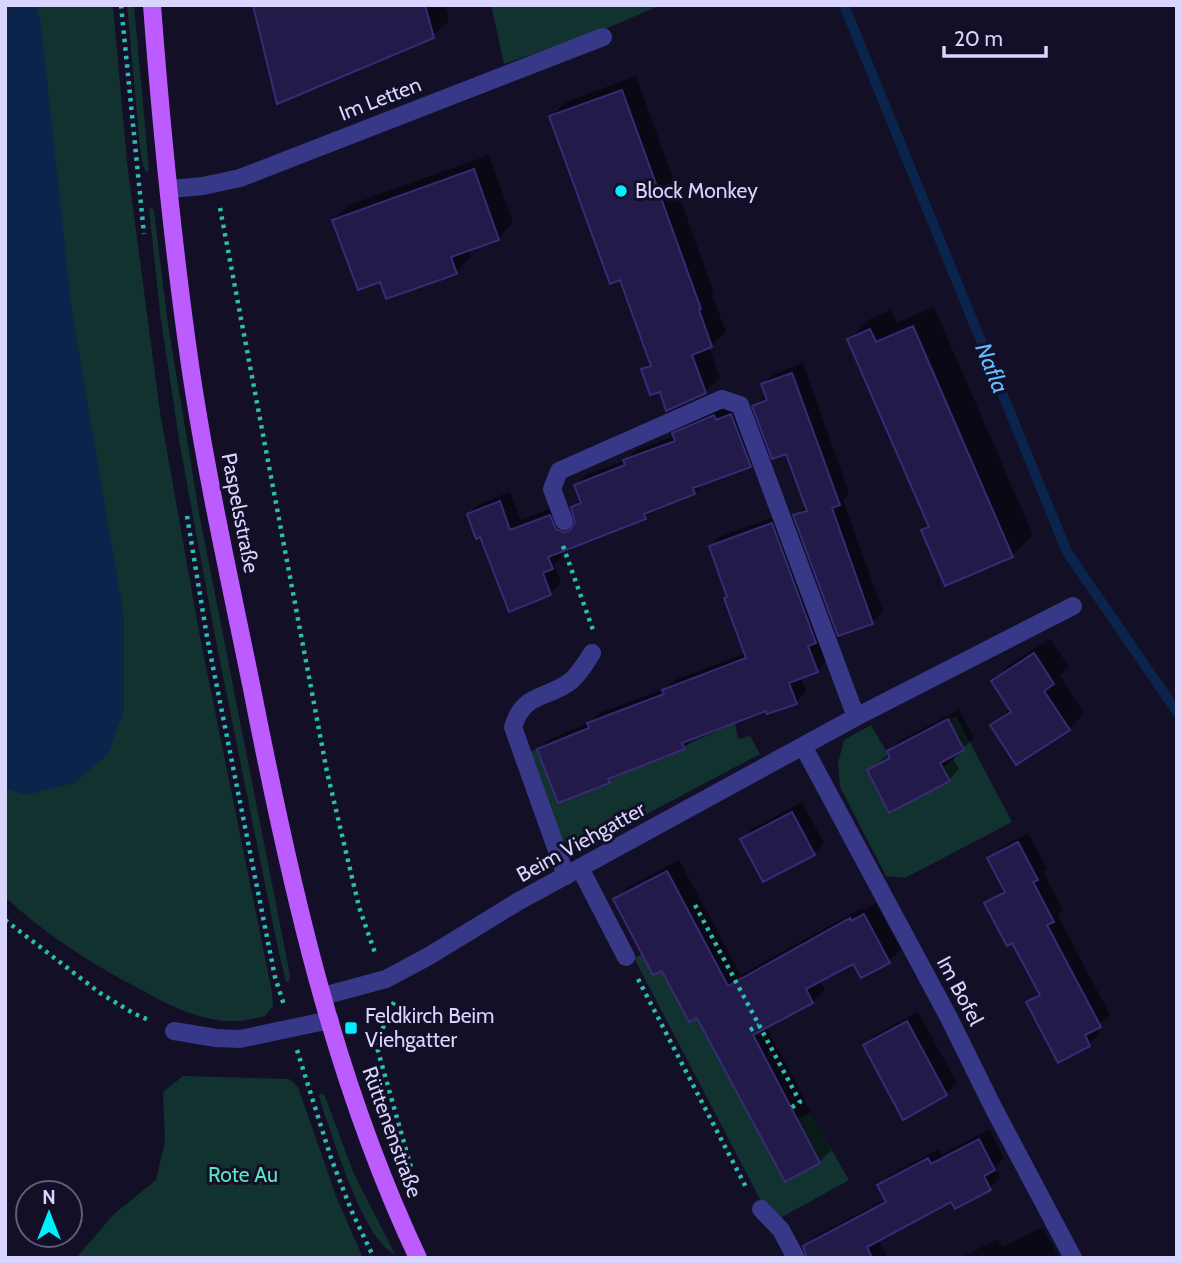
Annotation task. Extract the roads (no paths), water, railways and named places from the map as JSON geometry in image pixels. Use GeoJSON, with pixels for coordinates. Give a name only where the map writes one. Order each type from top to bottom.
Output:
{"type":"FeatureCollection","features":[{"type":"Feature","properties":{"kind":"main road","name":"Paspelsstraße"},"geometry":{"type":"LineString","coordinates":[[152,5],[190,366],[222,542],[272,788],[307,943],[330,1020]]}},
{"type":"Feature","properties":{"kind":"main road","name":"Rüttenenstraße"},"geometry":{"type":"LineString","coordinates":[[330,1020],[358,1113],[418,1258]]}},
{"type":"Feature","properties":{"kind":"street","name":"Im Letten"},"geometry":{"type":"LineString","coordinates":[[170,189],[240,178],[603,37]]}},
{"type":"Feature","properties":{"kind":"street"},"geometry":{"type":"LineString","coordinates":[[564,521],[552,488],[559,471],[722,399],[740,405],[856,717]]}},
{"type":"Feature","properties":{"kind":"street","name":"Beim Viehgatter"},"geometry":{"type":"LineString","coordinates":[[323,996],[386,979],[573,872],[856,717],[1073,606]]}},
{"type":"Feature","properties":{"kind":"street"},"geometry":{"type":"LineString","coordinates":[[592,653],[570,681],[527,703],[517,712],[513,727],[573,872],[626,957]]}},
{"type":"Feature","properties":{"kind":"street","name":"Im Bofel"},"geometry":{"type":"LineString","coordinates":[[803,746],[948,1016],[1073,1258]]}},
{"type":"Feature","properties":{"kind":"street"},"geometry":{"type":"LineString","coordinates":[[174,1031],[240,1039],[330,1020]]}},
{"type":"Feature","properties":{"kind":"street"},"geometry":{"type":"LineString","coordinates":[[761,1209],[781,1230],[796,1258]]}},
{"type":"Feature","properties":{"kind":"water"},"geometry":{"type":"Polygon","coordinates":[[[5,5],[36,5],[41,24],[72,312],[124,616],[124,710],[108,754],[74,783],[26,795],[5,788],[5,5]]]}},
{"type":"Feature","properties":{"kind":"waterway","name":"Nafla"},"geometry":{"type":"LineString","coordinates":[[844,5],[1067,552],[1177,712]]}},
{"type":"Feature","properties":{"kind":"place","name":"Block Monkey"},"geometry":{"type":"Point","coordinates":[621,191]}},
{"type":"Feature","properties":{"kind":"place","name":"Feldkirch Beim Viehgatter"},"geometry":{"type":"Point","coordinates":[351,1028]}},
{"type":"Feature","properties":{"kind":"park label","name":"Rote Au"},"geometry":{"type":"Point","coordinates":[243,1175]}}]}
